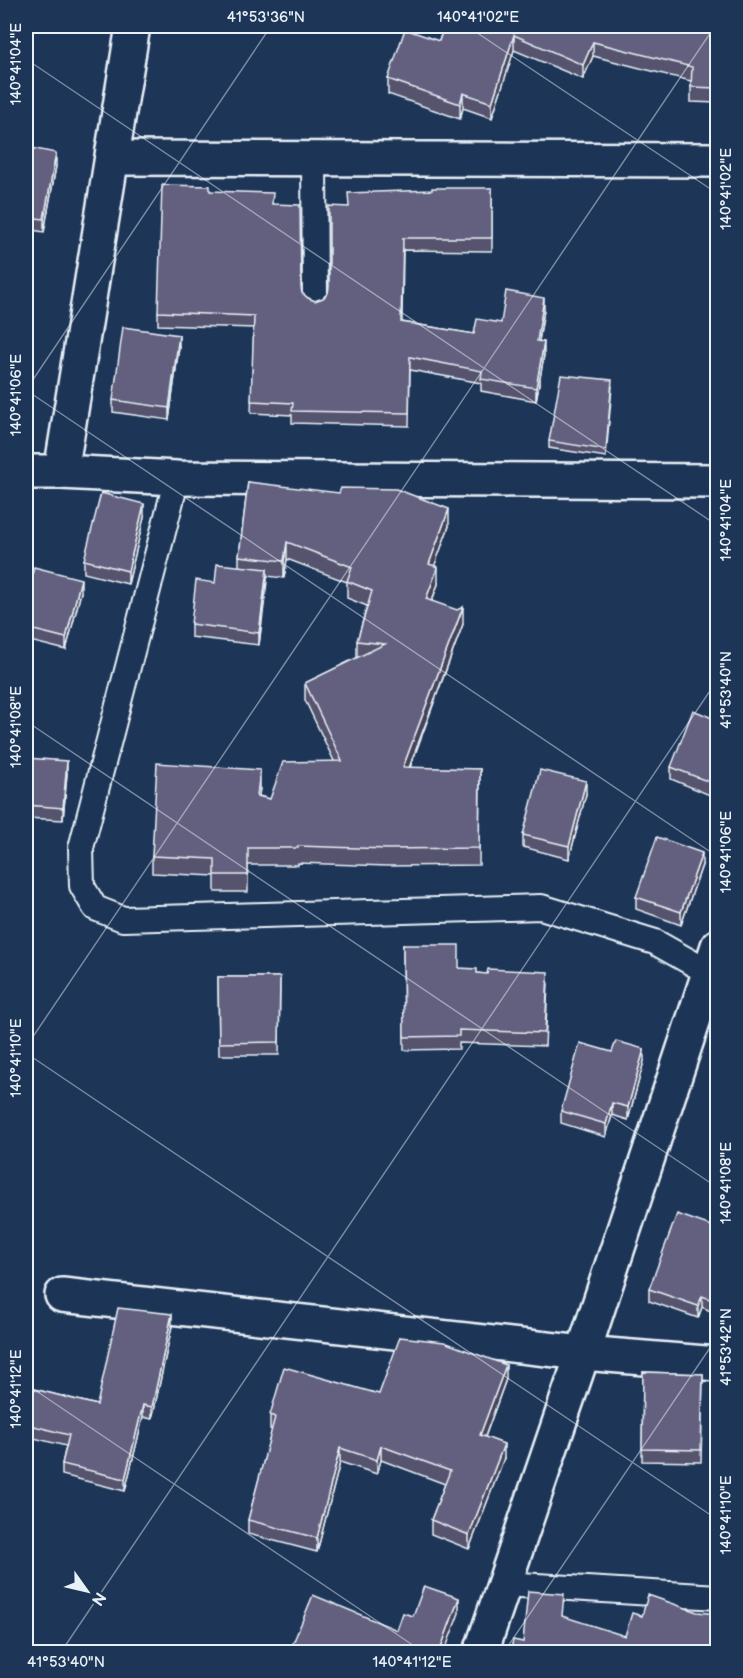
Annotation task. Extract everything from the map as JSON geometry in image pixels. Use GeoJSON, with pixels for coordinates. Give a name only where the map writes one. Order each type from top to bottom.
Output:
{"type":"FeatureCollection","features":[{"type":"Feature","properties":{"kind":"street"},"geometry":{"type":"LineString","coordinates":[[61,472],[133,26]]}},
{"type":"Feature","properties":{"kind":"street"},"geometry":{"type":"LineString","coordinates":[[112,158],[717,160]]}},
{"type":"Feature","properties":{"kind":"street"},"geometry":{"type":"LineString","coordinates":[[26,472],[177,478],[717,481]]}},
{"type":"Feature","properties":{"kind":"street"},"geometry":{"type":"LineString","coordinates":[[481,1653],[713,959]]}},
{"type":"Feature","properties":{"kind":"street"},"geometry":{"type":"LineString","coordinates":[[62,1295],[583,1353],[717,1364]]}},
{"type":"Feature","properties":{"kind":"lane"},"geometry":{"type":"LineString","coordinates":[[314,159],[315,298]]}},
{"type":"Feature","properties":{"kind":"lane"},"geometry":{"type":"LineString","coordinates":[[177,478],[81,848],[82,886],[95,908],[123,919],[541,908],[713,959]]}},
{"type":"Feature","properties":{"kind":"lane"},"geometry":{"type":"LineString","coordinates":[[504,1584],[717,1597]]}},
{"type":"Feature","properties":{"kind":"building"},"geometry":{"type":"Polygon","coordinates":[[[444,26],[676,26],[676,28],[717,29],[717,88],[691,87],[692,67],[593,42],[583,65],[514,35],[492,103],[463,93],[460,104],[388,79],[405,29],[439,41],[444,26]]]}},
{"type":"Feature","properties":{"kind":"building"},"geometry":{"type":"Polygon","coordinates":[[[26,147],[56,153],[44,219],[26,217],[26,147]]]}},
{"type":"Feature","properties":{"kind":"building"},"geometry":{"type":"Polygon","coordinates":[[[162,185],[210,186],[210,191],[273,193],[272,204],[300,205],[301,287],[302,293],[315,301],[328,293],[329,287],[329,206],[349,207],[348,193],[432,190],[432,188],[492,188],[492,238],[403,238],[401,322],[474,334],[477,319],[501,323],[506,291],[544,298],[537,341],[544,342],[536,388],[481,379],[482,371],[410,357],[409,413],[292,411],[293,403],[251,401],[254,316],[158,312],[162,185]]]}},
{"type":"Feature","properties":{"kind":"building"},"geometry":{"type":"Polygon","coordinates":[[[123,327],[179,335],[169,408],[113,400],[123,327]]]}},
{"type":"Feature","properties":{"kind":"building"},"geometry":{"type":"Polygon","coordinates":[[[561,375],[612,380],[606,450],[549,441],[561,375]]]}},
{"type":"Feature","properties":{"kind":"building"},"geometry":{"type":"Polygon","coordinates":[[[248,482],[339,493],[341,488],[396,489],[449,509],[429,564],[438,567],[426,599],[457,610],[463,607],[403,767],[480,769],[479,848],[387,849],[298,846],[298,848],[248,848],[248,875],[215,875],[215,859],[152,856],[157,763],[260,770],[257,796],[270,799],[283,762],[342,761],[305,683],[385,644],[357,641],[372,591],[347,581],[352,567],[287,542],[284,561],[239,556],[248,482]]]}},
{"type":"Feature","properties":{"kind":"building"},"geometry":{"type":"Polygon","coordinates":[[[101,493],[144,504],[128,571],[84,560],[101,493]]]}},
{"type":"Feature","properties":{"kind":"building"},"geometry":{"type":"Polygon","coordinates":[[[217,564],[267,569],[259,633],[191,624],[196,580],[215,583],[217,564]]]}},
{"type":"Feature","properties":{"kind":"building"},"geometry":{"type":"Polygon","coordinates":[[[34,567],[81,579],[66,638],[26,628],[26,599],[34,567]]]}},
{"type":"Feature","properties":{"kind":"building"},"geometry":{"type":"Polygon","coordinates":[[[693,710],[717,720],[717,785],[671,767],[693,710]]]}},
{"type":"Feature","properties":{"kind":"building"},"geometry":{"type":"Polygon","coordinates":[[[26,758],[67,761],[63,808],[26,805],[26,758]]]}},
{"type":"Feature","properties":{"kind":"building"},"geometry":{"type":"Polygon","coordinates":[[[540,770],[586,781],[569,846],[523,835],[540,770]]]}},
{"type":"Feature","properties":{"kind":"building"},"geometry":{"type":"Polygon","coordinates":[[[657,837],[702,853],[681,912],[636,897],[657,837]]]}},
{"type":"Feature","properties":{"kind":"building"},"geometry":{"type":"Polygon","coordinates":[[[403,945],[459,945],[459,968],[477,969],[477,973],[487,974],[488,969],[548,972],[545,1033],[459,1030],[459,1036],[404,1037],[403,945]]]}},
{"type":"Feature","properties":{"kind":"building"},"geometry":{"type":"Polygon","coordinates":[[[218,977],[280,977],[279,1042],[219,1043],[218,977]]]}},
{"type":"Feature","properties":{"kind":"building"},"geometry":{"type":"Polygon","coordinates":[[[616,1041],[644,1049],[628,1107],[612,1103],[606,1124],[561,1111],[580,1043],[612,1052],[616,1041]]]}},
{"type":"Feature","properties":{"kind":"building"},"geometry":{"type":"Polygon","coordinates":[[[717,1171],[717,1185],[713,1183],[717,1171]]]}},
{"type":"Feature","properties":{"kind":"building"},"geometry":{"type":"Polygon","coordinates":[[[677,1214],[717,1228],[717,1302],[702,1296],[698,1306],[649,1289],[677,1214]]]}},
{"type":"Feature","properties":{"kind":"building"},"geometry":{"type":"Polygon","coordinates":[[[118,1308],[172,1314],[152,1407],[143,1405],[125,1479],[62,1464],[69,1435],[26,1424],[26,1387],[97,1405],[118,1308]]]}},
{"type":"Feature","properties":{"kind":"building"},"geometry":{"type":"Polygon","coordinates":[[[400,1337],[444,1342],[506,1365],[480,1435],[504,1444],[469,1535],[431,1520],[450,1471],[381,1446],[377,1460],[340,1448],[317,1538],[248,1520],[275,1417],[270,1415],[284,1367],[379,1394],[400,1337]]]}},
{"type":"Feature","properties":{"kind":"building"},"geometry":{"type":"Polygon","coordinates":[[[643,1372],[703,1374],[701,1450],[642,1449],[643,1372]]]}},
{"type":"Feature","properties":{"kind":"building"},"geometry":{"type":"Polygon","coordinates":[[[424,1586],[459,1598],[439,1653],[289,1653],[313,1595],[397,1630],[403,1613],[413,1616],[424,1586]]]}},
{"type":"Feature","properties":{"kind":"building"},"geometry":{"type":"Polygon","coordinates":[[[528,1591],[564,1594],[562,1616],[625,1636],[632,1613],[642,1616],[648,1595],[697,1612],[717,1614],[717,1653],[510,1653],[513,1640],[523,1642],[528,1591]]]}}]}
